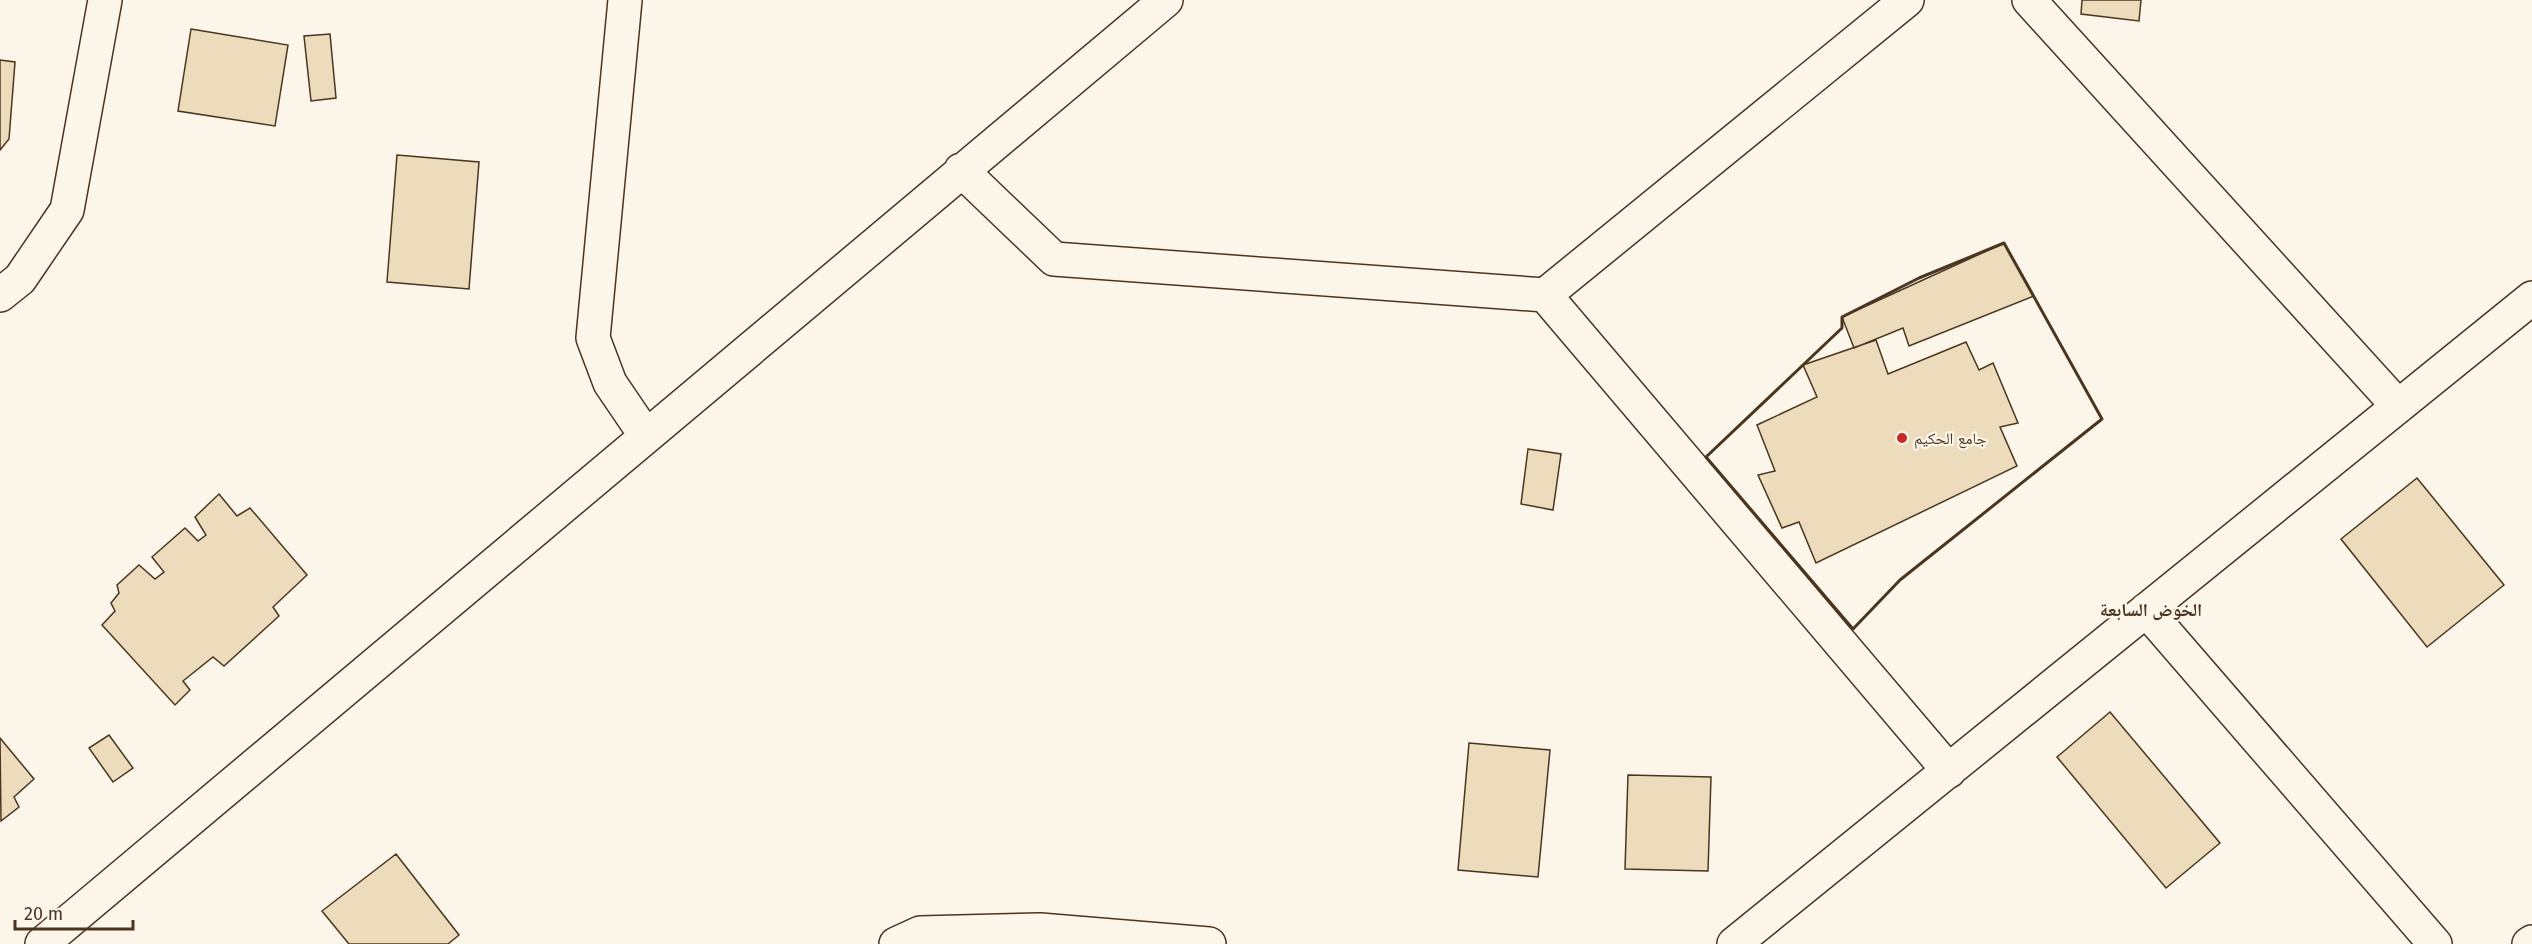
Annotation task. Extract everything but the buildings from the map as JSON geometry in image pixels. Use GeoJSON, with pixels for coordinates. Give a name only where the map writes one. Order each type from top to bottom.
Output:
{"type":"FeatureCollection","features":[{"type":"Feature","properties":{"kind":"street"},"geometry":{"type":"LineString","coordinates":[[0,295],[20,279],[67,210],[105,0]]}},
{"type":"Feature","properties":{"kind":"street"},"geometry":{"type":"LineString","coordinates":[[625,0],[593,338],[610,383],[646,436]]}},
{"type":"Feature","properties":{"kind":"street"},"geometry":{"type":"LineString","coordinates":[[60,938],[646,436],[1166,0]]}},
{"type":"Feature","properties":{"kind":"street"},"geometry":{"type":"LineString","coordinates":[[962,170],[1054,259],[1545,295],[1907,0]]}},
{"type":"Feature","properties":{"kind":"street"},"geometry":{"type":"LineString","coordinates":[[2029,0],[2398,406]]}},
{"type":"Feature","properties":{"kind":"street"},"geometry":{"type":"LineString","coordinates":[[1545,295],[1949,771]]}},
{"type":"Feature","properties":{"kind":"street"},"geometry":{"type":"LineString","coordinates":[[1734,944],[2532,298]]}},
{"type":"Feature","properties":{"kind":"street"},"geometry":{"type":"LineString","coordinates":[[2146,610],[2435,944]]}},
{"type":"Feature","properties":{"kind":"street"},"geometry":{"type":"LineString","coordinates":[[897,944],[920,933],[1040,930],[1209,944]]}},
{"type":"Feature","properties":{"kind":"wall"},"geometry":{"type":"LineString","coordinates":[[2004,243],[2102,419],[1900,580],[1853,629],[1706,457],[1842,328],[1842,317],[1919,278],[2004,243]]}},
{"type":"Feature","properties":{"kind":"place","name":"جامع الحكيم"},"geometry":{"type":"Point","coordinates":[1902,438]}},
{"type":"Feature","properties":{"kind":"district","name":"الخوض السابعة"},"geometry":{"type":"Point","coordinates":[2151,610]}}]}
